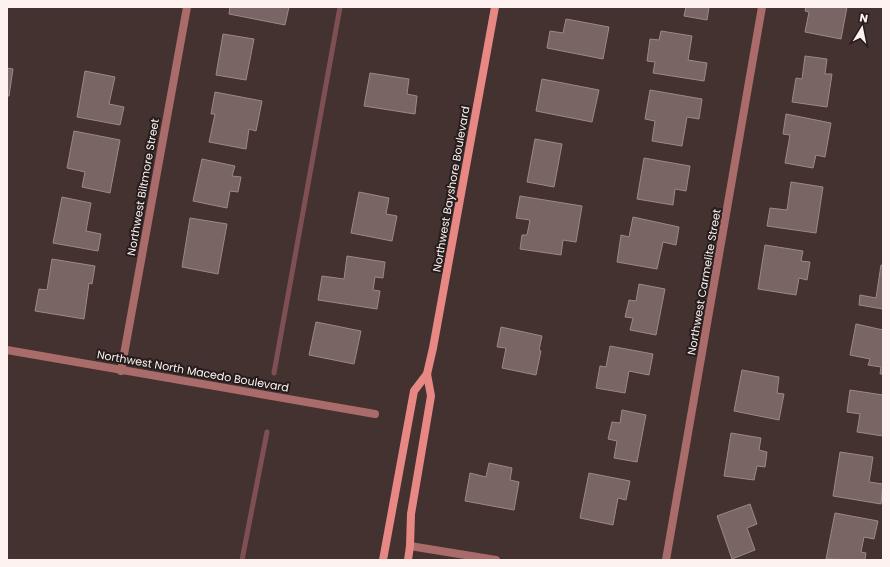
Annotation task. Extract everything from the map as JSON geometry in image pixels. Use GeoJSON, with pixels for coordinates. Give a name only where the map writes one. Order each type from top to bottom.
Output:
{"type":"FeatureCollection","features":[{"type":"Feature","properties":{"kind":"main road","name":"Northwest Bayshore Boulevard"},"geometry":{"type":"LineString","coordinates":[[408,560],[411,514],[431,396],[427,374],[495,7]]}},
{"type":"Feature","properties":{"kind":"main road","name":"Northwest Bayshore Boulevard"},"geometry":{"type":"LineString","coordinates":[[383,560],[414,391],[427,374]]}},
{"type":"Feature","properties":{"kind":"street","name":"Northwest Biltmore Street"},"geometry":{"type":"LineString","coordinates":[[121,371],[187,7]]}},
{"type":"Feature","properties":{"kind":"street","name":"Northwest Carmelite Street"},"geometry":{"type":"LineString","coordinates":[[666,560],[762,7]]}},
{"type":"Feature","properties":{"kind":"street","name":"Northwest North Macedo Boulevard"},"geometry":{"type":"LineString","coordinates":[[7,350],[375,414]]}},
{"type":"Feature","properties":{"kind":"street"},"geometry":{"type":"LineString","coordinates":[[410,546],[496,560]]}},
{"type":"Feature","properties":{"kind":"building"},"geometry":{"type":"Polygon","coordinates":[[[230,7],[289,7],[285,25],[229,14],[230,7]]]}},
{"type":"Feature","properties":{"kind":"building"},"geometry":{"type":"Polygon","coordinates":[[[686,7],[709,7],[707,20],[684,16],[686,7]]]}},
{"type":"Feature","properties":{"kind":"building"},"geometry":{"type":"Polygon","coordinates":[[[806,7],[847,7],[841,39],[805,32],[809,12],[805,11],[806,7]]]}},
{"type":"Feature","properties":{"kind":"building"},"geometry":{"type":"Polygon","coordinates":[[[566,19],[609,27],[603,59],[547,48],[550,31],[563,33],[566,19]]]}},
{"type":"Feature","properties":{"kind":"building"},"geometry":{"type":"Polygon","coordinates":[[[661,31],[692,36],[688,60],[707,63],[704,81],[653,73],[655,62],[647,61],[650,39],[659,40],[661,31]]]}},
{"type":"Feature","properties":{"kind":"building"},"geometry":{"type":"Polygon","coordinates":[[[223,34],[254,39],[246,80],[216,75],[223,34]]]}},
{"type":"Feature","properties":{"kind":"building"},"geometry":{"type":"Polygon","coordinates":[[[805,56],[827,59],[825,74],[832,74],[827,107],[792,102],[796,78],[802,79],[805,56]]]}},
{"type":"Feature","properties":{"kind":"building"},"geometry":{"type":"Polygon","coordinates":[[[7,68],[13,69],[9,96],[7,96],[7,68]]]}},
{"type":"Feature","properties":{"kind":"building"},"geometry":{"type":"Polygon","coordinates":[[[85,71],[115,77],[109,104],[124,107],[120,125],[77,117],[85,71]]]}},
{"type":"Feature","properties":{"kind":"building"},"geometry":{"type":"Polygon","coordinates":[[[370,73],[409,79],[407,94],[417,96],[415,114],[364,106],[370,73]]]}},
{"type":"Feature","properties":{"kind":"building"},"geometry":{"type":"Polygon","coordinates":[[[542,79],[599,90],[592,122],[536,111],[542,79]]]}},
{"type":"Feature","properties":{"kind":"building"},"geometry":{"type":"Polygon","coordinates":[[[650,90],[702,99],[699,119],[687,117],[682,146],[652,141],[655,121],[645,119],[650,90]]]}},
{"type":"Feature","properties":{"kind":"building"},"geometry":{"type":"Polygon","coordinates":[[[215,92],[262,101],[256,131],[249,129],[246,149],[209,142],[215,114],[211,114],[215,92]]]}},
{"type":"Feature","properties":{"kind":"building"},"geometry":{"type":"Polygon","coordinates":[[[786,114],[831,123],[825,157],[816,155],[813,168],[785,163],[790,135],[783,134],[786,114]]]}},
{"type":"Feature","properties":{"kind":"building"},"geometry":{"type":"Polygon","coordinates":[[[74,131],[120,140],[110,193],[82,187],[85,172],[67,168],[74,131]]]}},
{"type":"Feature","properties":{"kind":"building"},"geometry":{"type":"Polygon","coordinates":[[[535,139],[562,144],[554,187],[527,182],[535,139]]]}},
{"type":"Feature","properties":{"kind":"building"},"geometry":{"type":"Polygon","coordinates":[[[644,158],[690,166],[686,191],[675,189],[673,205],[637,199],[644,158]]]}},
{"type":"Feature","properties":{"kind":"building"},"geometry":{"type":"Polygon","coordinates":[[[202,159],[235,166],[232,176],[241,177],[238,192],[230,191],[227,208],[193,201],[202,159]]]}},
{"type":"Feature","properties":{"kind":"building"},"geometry":{"type":"Polygon","coordinates":[[[791,182],[823,187],[816,233],[767,226],[770,208],[787,210],[791,182]]]}},
{"type":"Feature","properties":{"kind":"building"},"geometry":{"type":"Polygon","coordinates":[[[359,192],[389,198],[386,214],[397,216],[392,241],[351,233],[359,192]]]}},
{"type":"Feature","properties":{"kind":"building"},"geometry":{"type":"Polygon","coordinates":[[[520,196],[582,206],[576,242],[563,240],[561,255],[520,249],[522,235],[527,235],[530,220],[516,218],[520,196]]]}},
{"type":"Feature","properties":{"kind":"building"},"geometry":{"type":"Polygon","coordinates":[[[62,197],[91,203],[86,231],[101,234],[98,251],[53,243],[62,197]]]}},
{"type":"Feature","properties":{"kind":"building"},"geometry":{"type":"Polygon","coordinates":[[[633,217],[679,227],[676,245],[663,242],[657,269],[617,262],[621,235],[629,237],[633,217]]]}},
{"type":"Feature","properties":{"kind":"building"},"geometry":{"type":"Polygon","coordinates":[[[190,218],[227,224],[218,274],[182,267],[190,218]]]}},
{"type":"Feature","properties":{"kind":"building"},"geometry":{"type":"Polygon","coordinates":[[[765,245],[803,251],[801,261],[810,262],[807,280],[799,278],[796,295],[758,289],[765,245]]]}},
{"type":"Feature","properties":{"kind":"building"},"geometry":{"type":"Polygon","coordinates":[[[347,256],[385,262],[383,278],[375,277],[373,290],[380,291],[377,309],[318,300],[322,276],[344,279],[347,256]]]}},
{"type":"Feature","properties":{"kind":"building"},"geometry":{"type":"Polygon","coordinates":[[[52,259],[95,266],[92,284],[89,283],[84,319],[35,311],[39,289],[47,290],[52,259]]]}},
{"type":"Feature","properties":{"kind":"building"},"geometry":{"type":"Polygon","coordinates":[[[881,265],[883,265],[883,309],[859,305],[860,295],[876,298],[881,265]]]}},
{"type":"Feature","properties":{"kind":"building"},"geometry":{"type":"Polygon","coordinates":[[[639,284],[665,289],[656,335],[630,330],[633,318],[625,317],[629,300],[636,301],[639,284]]]}},
{"type":"Feature","properties":{"kind":"building"},"geometry":{"type":"Polygon","coordinates":[[[316,322],[361,331],[354,364],[309,355],[316,322]]]}},
{"type":"Feature","properties":{"kind":"building"},"geometry":{"type":"Polygon","coordinates":[[[856,324],[883,330],[883,374],[880,374],[881,367],[868,365],[870,359],[850,355],[856,324]]]}},
{"type":"Feature","properties":{"kind":"building"},"geometry":{"type":"Polygon","coordinates":[[[501,327],[542,336],[539,350],[541,351],[536,375],[502,368],[506,348],[497,347],[501,327]]]}},
{"type":"Feature","properties":{"kind":"building"},"geometry":{"type":"Polygon","coordinates":[[[610,346],[653,354],[649,375],[629,371],[625,393],[596,388],[600,366],[606,367],[610,346]]]}},
{"type":"Feature","properties":{"kind":"building"},"geometry":{"type":"Polygon","coordinates":[[[742,370],[779,377],[777,393],[784,394],[779,420],[734,411],[742,370]]]}},
{"type":"Feature","properties":{"kind":"building"},"geometry":{"type":"Polygon","coordinates":[[[850,390],[883,395],[883,436],[857,432],[860,414],[847,412],[850,390]]]}},
{"type":"Feature","properties":{"kind":"building"},"geometry":{"type":"Polygon","coordinates":[[[622,410],[646,415],[637,462],[614,458],[617,441],[608,439],[612,422],[620,423],[622,410]]]}},
{"type":"Feature","properties":{"kind":"building"},"geometry":{"type":"Polygon","coordinates":[[[731,433],[761,438],[759,450],[767,452],[765,467],[757,466],[754,480],[724,476],[731,433]]]}},
{"type":"Feature","properties":{"kind":"building"},"geometry":{"type":"Polygon","coordinates":[[[840,452],[873,457],[869,482],[883,484],[881,504],[833,496],[840,452]]]}},
{"type":"Feature","properties":{"kind":"building"},"geometry":{"type":"Polygon","coordinates":[[[489,463],[512,468],[510,480],[519,482],[514,510],[465,501],[470,473],[486,477],[489,463]]]}},
{"type":"Feature","properties":{"kind":"building"},"geometry":{"type":"Polygon","coordinates":[[[589,473],[630,481],[626,500],[618,498],[613,525],[580,518],[589,473]]]}},
{"type":"Feature","properties":{"kind":"building"},"geometry":{"type":"Polygon","coordinates":[[[750,504],[757,524],[747,528],[755,550],[732,559],[717,516],[750,504]]]}},
{"type":"Feature","properties":{"kind":"building"},"geometry":{"type":"Polygon","coordinates":[[[835,513],[878,521],[874,539],[864,537],[861,552],[866,553],[865,560],[826,559],[835,513]]]}},
{"type":"Feature","properties":{"kind":"waterway"},"geometry":{"type":"LineString","coordinates":[[274,373],[340,7]]}},
{"type":"Feature","properties":{"kind":"waterway"},"geometry":{"type":"LineString","coordinates":[[242,560],[267,432]]}}]}
